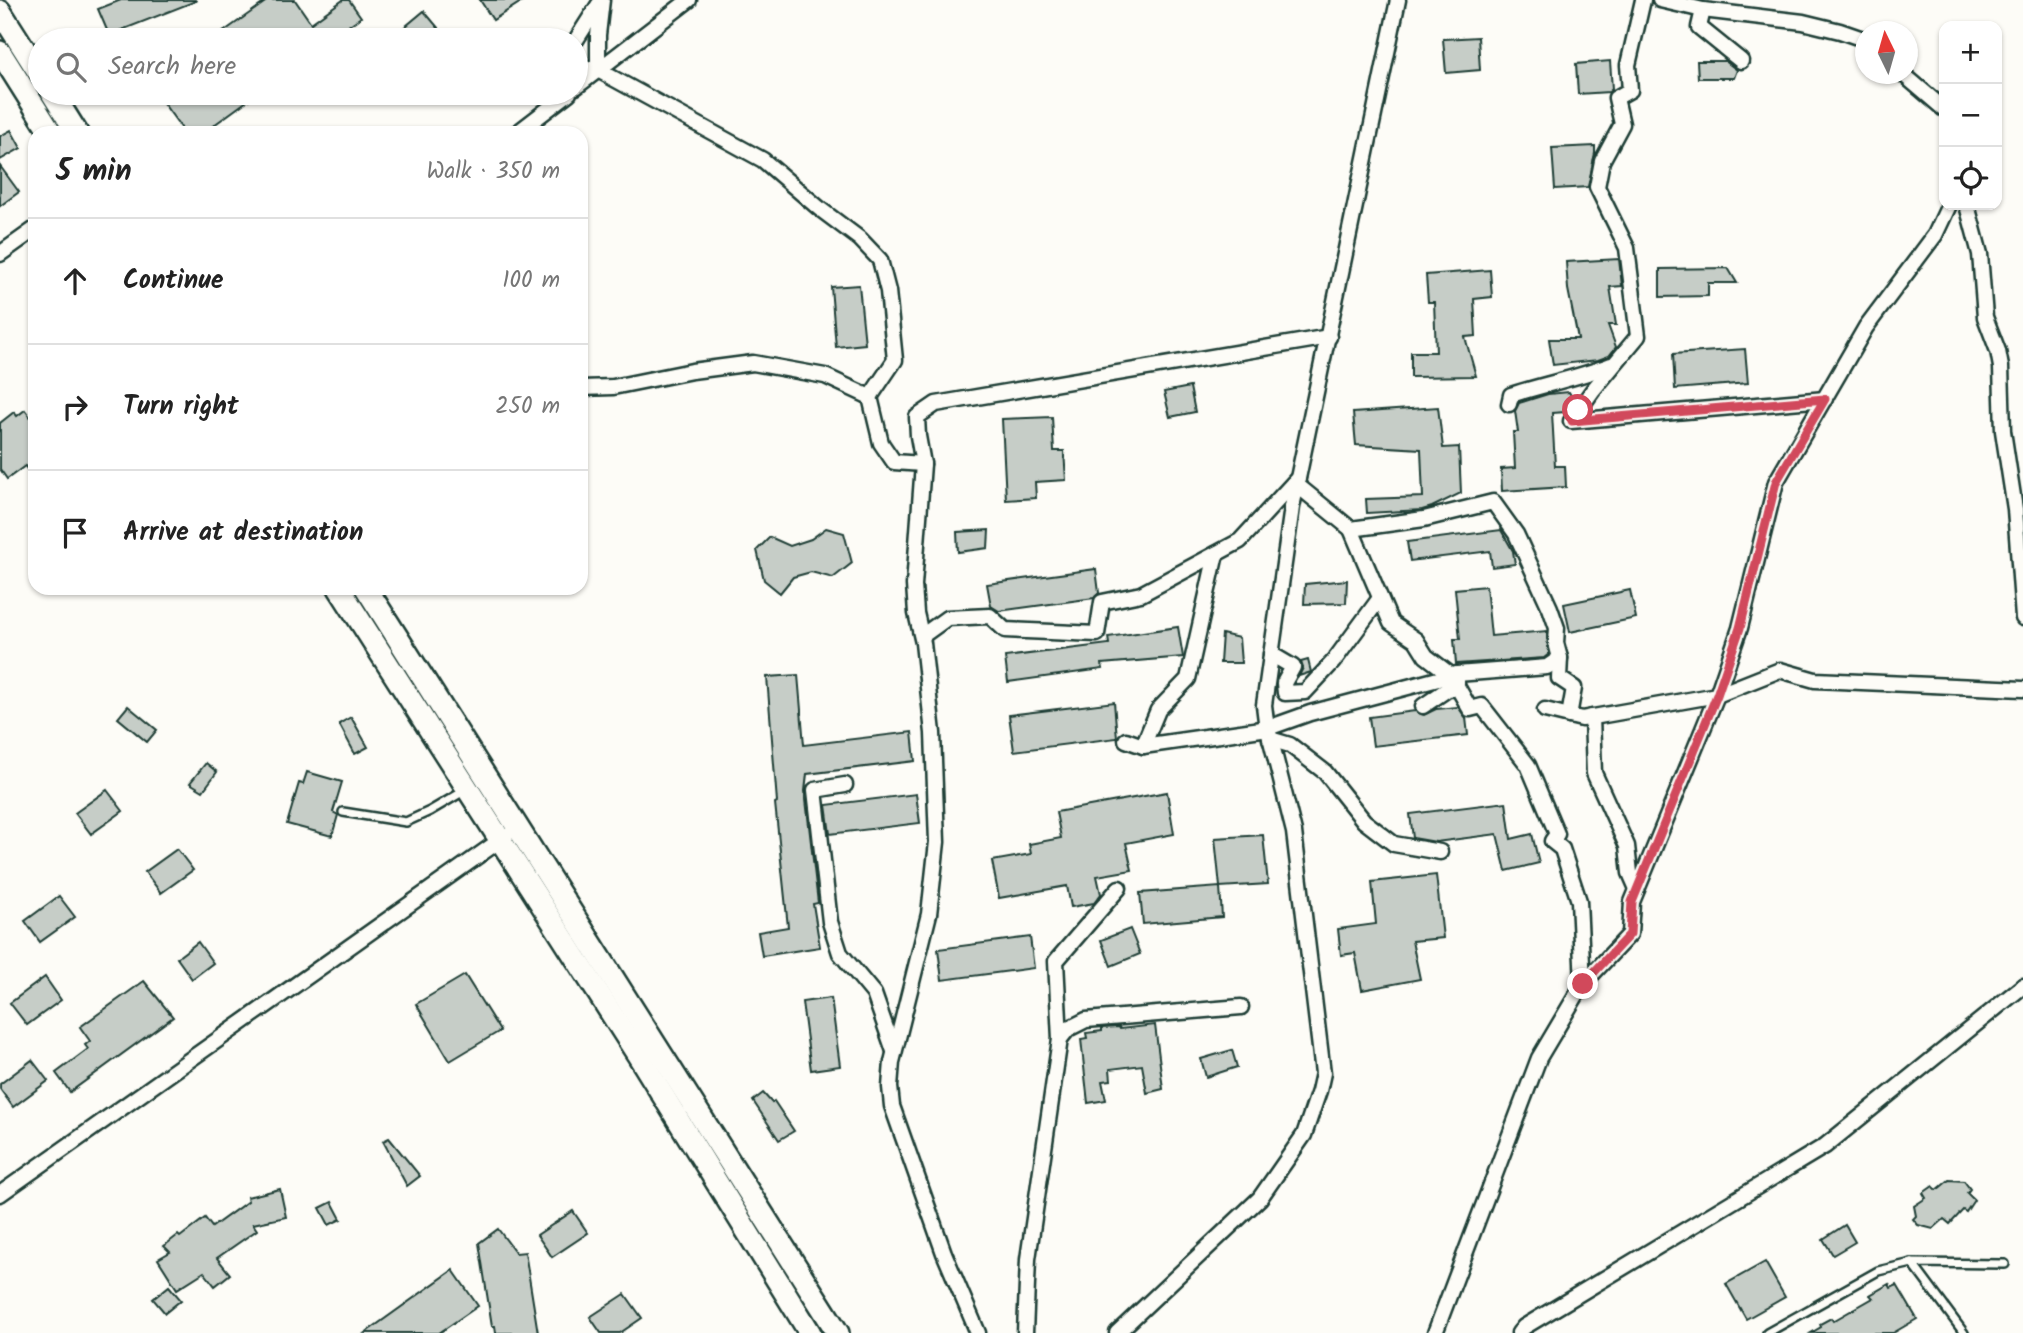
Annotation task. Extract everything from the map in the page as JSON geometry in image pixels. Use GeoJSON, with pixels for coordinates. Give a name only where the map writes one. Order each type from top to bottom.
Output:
{"type":"FeatureCollection","features":[{"type":"Feature","properties":{"kind":"main road"},"geometry":{"type":"LineString","coordinates":[[0,11],[28,55]]}},
{"type":"Feature","properties":{"kind":"main road"},"geometry":{"type":"LineString","coordinates":[[0,52],[28,96]]}},
{"type":"Feature","properties":{"kind":"main road"},"geometry":{"type":"LineString","coordinates":[[33,105],[47,126]]}},
{"type":"Feature","properties":{"kind":"main road"},"geometry":{"type":"LineString","coordinates":[[60,105],[73,126]]}},
{"type":"Feature","properties":{"kind":"main road"},"geometry":{"type":"LineString","coordinates":[[343,595],[638,1055],[810,1333]]}},
{"type":"Feature","properties":{"kind":"main road"},"geometry":{"type":"LineString","coordinates":[[370,595],[838,1333]]}},
{"type":"Feature","properties":{"kind":"street"},"geometry":{"type":"LineString","coordinates":[[584,28],[602,0]]}},
{"type":"Feature","properties":{"kind":"street"},"geometry":{"type":"LineString","coordinates":[[598,70],[602,0]]}},
{"type":"Feature","properties":{"kind":"street"},"geometry":{"type":"LineString","coordinates":[[588,78],[689,0]]}},
{"type":"Feature","properties":{"kind":"street"},"geometry":{"type":"LineString","coordinates":[[1117,1333],[1260,1198],[1304,1135],[1323,1073],[1294,832],[1264,705],[1298,481],[1398,0]]}},
{"type":"Feature","properties":{"kind":"street"},"geometry":{"type":"LineString","coordinates":[[1643,0],[1628,65],[1630,90],[1616,98],[1622,124],[1602,161],[1597,187],[1628,248],[1638,336],[1592,390],[1572,421],[1825,399]]}},
{"type":"Feature","properties":{"kind":"street"},"geometry":{"type":"LineString","coordinates":[[1660,0],[1703,10],[1803,22],[1855,36]]}},
{"type":"Feature","properties":{"kind":"street"},"geometry":{"type":"LineString","coordinates":[[1703,10],[1699,27],[1741,61]]}},
{"type":"Feature","properties":{"kind":"street"},"geometry":{"type":"LineString","coordinates":[[588,68],[598,70],[763,160],[860,239],[880,260],[888,291],[895,360],[870,397],[881,443],[894,462],[923,464]]}},
{"type":"Feature","properties":{"kind":"street"},"geometry":{"type":"LineString","coordinates":[[1915,84],[1939,105]]}},
{"type":"Feature","properties":{"kind":"street"},"geometry":{"type":"LineString","coordinates":[[525,126],[553,105]]}},
{"type":"Feature","properties":{"kind":"street"},"geometry":{"type":"LineString","coordinates":[[1435,1333],[1539,1058],[1583,984],[1630,934],[1632,902],[1717,695],[1740,628],[1776,482],[1866,327],[1935,235],[1947,210]]}},
{"type":"Feature","properties":{"kind":"street"},"geometry":{"type":"LineString","coordinates":[[1968,210],[1980,254],[1984,317],[1998,351],[2001,368],[2003,430],[2015,509],[2023,618]]}},
{"type":"Feature","properties":{"kind":"street"},"geometry":{"type":"LineString","coordinates":[[0,254],[28,234]]}},
{"type":"Feature","properties":{"kind":"street"},"geometry":{"type":"LineString","coordinates":[[978,1333],[944,1253],[892,1106],[890,1087],[894,1052],[929,914],[937,842],[933,733],[914,585],[923,464],[917,417],[936,404],[1329,337]]}},
{"type":"Feature","properties":{"kind":"street"},"geometry":{"type":"LineString","coordinates":[[588,388],[613,387],[692,370],[753,363],[825,376],[870,397]]}},
{"type":"Feature","properties":{"kind":"street"},"geometry":{"type":"LineString","coordinates":[[1508,404],[1511,395],[1548,383],[1580,377],[1615,363]]}},
{"type":"Feature","properties":{"kind":"street"},"geometry":{"type":"LineString","coordinates":[[1298,481],[1351,529],[1391,623],[1416,640],[1426,656],[1455,679],[1470,709],[1482,706],[1528,765],[1557,834],[1552,841],[1562,849],[1579,901],[1583,984]]}},
{"type":"Feature","properties":{"kind":"street"},"geometry":{"type":"LineString","coordinates":[[922,636],[947,618],[990,616],[1005,630],[1097,634],[1102,602],[1141,594],[1240,541],[1298,481]]}},
{"type":"Feature","properties":{"kind":"street"},"geometry":{"type":"LineString","coordinates":[[1351,529],[1424,519],[1493,502],[1516,534],[1550,608],[1557,628],[1559,678],[1574,688],[1569,716]]}},
{"type":"Feature","properties":{"kind":"street"},"geometry":{"type":"LineString","coordinates":[[1143,746],[1158,710],[1188,679],[1216,554]]}},
{"type":"Feature","properties":{"kind":"street"},"geometry":{"type":"LineString","coordinates":[[1271,654],[1293,667],[1284,683],[1286,693],[1306,692],[1333,662],[1380,598]]}},
{"type":"Feature","properties":{"kind":"street"},"geometry":{"type":"LineString","coordinates":[[1126,740],[1143,746],[1269,734],[1310,713],[1455,679],[1547,667],[1560,658]]}},
{"type":"Feature","properties":{"kind":"street"},"geometry":{"type":"LineString","coordinates":[[1545,710],[1582,719],[1592,718],[1717,695],[1780,670],[1815,680],[2023,689]]}},
{"type":"Feature","properties":{"kind":"street"},"geometry":{"type":"LineString","coordinates":[[1423,706],[1448,689],[1455,679]]}},
{"type":"Feature","properties":{"kind":"street"},"geometry":{"type":"LineString","coordinates":[[1592,718],[1594,773],[1627,846],[1630,873],[1637,889]]}},
{"type":"Feature","properties":{"kind":"street"},"geometry":{"type":"LineString","coordinates":[[1269,734],[1290,745],[1325,772],[1363,821],[1394,844],[1440,852]]}},
{"type":"Feature","properties":{"kind":"street"},"geometry":{"type":"LineString","coordinates":[[845,785],[816,790],[830,922],[840,953],[874,995],[894,1052]]}},
{"type":"Feature","properties":{"kind":"street"},"geometry":{"type":"LineString","coordinates":[[0,1194],[520,828]]}},
{"type":"Feature","properties":{"kind":"street"},"geometry":{"type":"LineString","coordinates":[[1025,1333],[1028,1259],[1060,1039],[1056,961],[1119,888]]}},
{"type":"Feature","properties":{"kind":"street"},"geometry":{"type":"LineString","coordinates":[[1518,1333],[1825,1146],[2023,986]]}},
{"type":"Feature","properties":{"kind":"street"},"geometry":{"type":"LineString","coordinates":[[1060,1039],[1068,1029],[1086,1020],[1241,1007]]}},
{"type":"Feature","properties":{"kind":"lane"},"geometry":{"type":"LineString","coordinates":[[344,812],[406,822],[468,789]]}},
{"type":"Feature","properties":{"kind":"lane"},"geometry":{"type":"LineString","coordinates":[[1912,1263],[1964,1333]]}},
{"type":"Feature","properties":{"kind":"lane"},"geometry":{"type":"LineString","coordinates":[[1767,1333],[1878,1271],[1912,1263],[2004,1264]]}},
{"type":"Feature","properties":{"kind":"building"},"geometry":{"type":"Polygon","coordinates":[[[121,0],[196,1],[127,28],[106,28],[98,9],[121,0]]]}},
{"type":"Feature","properties":{"kind":"building"},"geometry":{"type":"Polygon","coordinates":[[[268,0],[295,0],[311,23],[343,0],[349,0],[361,17],[345,28],[229,28],[268,0]]]}},
{"type":"Feature","properties":{"kind":"building"},"geometry":{"type":"Polygon","coordinates":[[[480,0],[524,0],[493,20],[480,0]]]}},
{"type":"Feature","properties":{"kind":"building"},"geometry":{"type":"Polygon","coordinates":[[[424,11],[438,28],[404,28],[424,11]]]}},
{"type":"Feature","properties":{"kind":"building"},"geometry":{"type":"Polygon","coordinates":[[[1478,37],[1480,70],[1446,73],[1443,39],[1478,37]]]}},
{"type":"Feature","properties":{"kind":"building"},"geometry":{"type":"Polygon","coordinates":[[[1610,61],[1612,89],[1609,92],[1578,94],[1576,64],[1610,61]]]}},
{"type":"Feature","properties":{"kind":"building"},"geometry":{"type":"Polygon","coordinates":[[[1697,61],[1725,61],[1737,70],[1734,78],[1698,78],[1697,61]]]}},
{"type":"Feature","properties":{"kind":"building"},"geometry":{"type":"Polygon","coordinates":[[[165,105],[242,105],[213,126],[180,126],[165,105]]]}},
{"type":"Feature","properties":{"kind":"building"},"geometry":{"type":"Polygon","coordinates":[[[11,130],[21,148],[0,160],[0,136],[11,130]]]}},
{"type":"Feature","properties":{"kind":"building"},"geometry":{"type":"Polygon","coordinates":[[[1595,146],[1588,187],[1555,189],[1552,148],[1595,146]]]}},
{"type":"Feature","properties":{"kind":"building"},"geometry":{"type":"Polygon","coordinates":[[[0,166],[19,192],[0,206],[0,166]]]}},
{"type":"Feature","properties":{"kind":"building"},"geometry":{"type":"Polygon","coordinates":[[[1619,259],[1622,286],[1610,287],[1616,325],[1608,325],[1616,347],[1609,356],[1598,360],[1553,365],[1549,339],[1578,339],[1568,289],[1566,262],[1619,259]]]}},
{"type":"Feature","properties":{"kind":"building"},"geometry":{"type":"Polygon","coordinates":[[[1728,268],[1737,283],[1708,283],[1708,296],[1660,297],[1660,269],[1728,268]]]}},
{"type":"Feature","properties":{"kind":"building"},"geometry":{"type":"Polygon","coordinates":[[[1490,270],[1492,297],[1474,299],[1476,336],[1465,337],[1476,376],[1411,377],[1411,352],[1436,352],[1434,302],[1428,302],[1426,275],[1490,270]]]}},
{"type":"Feature","properties":{"kind":"building"},"geometry":{"type":"Polygon","coordinates":[[[859,285],[865,344],[836,347],[831,287],[859,285]]]}},
{"type":"Feature","properties":{"kind":"building"},"geometry":{"type":"Polygon","coordinates":[[[1745,349],[1748,383],[1675,389],[1673,354],[1745,349]]]}},
{"type":"Feature","properties":{"kind":"building"},"geometry":{"type":"Polygon","coordinates":[[[1190,387],[1195,412],[1170,417],[1164,392],[1190,387]]]}},
{"type":"Feature","properties":{"kind":"building"},"geometry":{"type":"Polygon","coordinates":[[[1569,392],[1574,401],[1566,412],[1552,413],[1555,466],[1565,466],[1566,487],[1502,491],[1501,469],[1515,468],[1513,432],[1518,432],[1515,411],[1519,403],[1548,394],[1569,392]]]}},
{"type":"Feature","properties":{"kind":"building"},"geometry":{"type":"Polygon","coordinates":[[[1438,407],[1443,448],[1459,447],[1461,493],[1422,510],[1367,513],[1366,499],[1423,497],[1421,449],[1356,445],[1353,413],[1438,407]]]}},
{"type":"Feature","properties":{"kind":"building"},"geometry":{"type":"Polygon","coordinates":[[[25,410],[28,414],[28,468],[25,466],[7,479],[0,469],[0,423],[14,412],[17,416],[25,410]]]}},
{"type":"Feature","properties":{"kind":"building"},"geometry":{"type":"Polygon","coordinates":[[[1052,417],[1054,451],[1064,451],[1066,480],[1035,482],[1036,498],[1006,500],[1002,419],[1052,417]]]}},
{"type":"Feature","properties":{"kind":"building"},"geometry":{"type":"Polygon","coordinates":[[[826,528],[844,533],[852,563],[833,578],[811,572],[793,577],[780,593],[764,580],[757,550],[770,537],[790,546],[811,539],[826,528]]]}},
{"type":"Feature","properties":{"kind":"building"},"geometry":{"type":"Polygon","coordinates":[[[989,530],[988,548],[958,552],[957,532],[989,530]]]}},
{"type":"Feature","properties":{"kind":"building"},"geometry":{"type":"Polygon","coordinates":[[[1501,530],[1513,551],[1515,564],[1492,567],[1490,551],[1410,561],[1407,542],[1501,530]]]}},
{"type":"Feature","properties":{"kind":"building"},"geometry":{"type":"Polygon","coordinates":[[[1096,569],[1099,593],[1094,598],[999,611],[991,606],[987,584],[1096,569]]]}},
{"type":"Feature","properties":{"kind":"building"},"geometry":{"type":"Polygon","coordinates":[[[1347,580],[1346,603],[1304,604],[1305,584],[1347,580]]]}},
{"type":"Feature","properties":{"kind":"building"},"geometry":{"type":"Polygon","coordinates":[[[1486,586],[1491,636],[1547,631],[1549,654],[1544,658],[1456,664],[1454,639],[1460,639],[1455,589],[1486,586]]]}},
{"type":"Feature","properties":{"kind":"building"},"geometry":{"type":"Polygon","coordinates":[[[1630,590],[1636,618],[1570,632],[1564,604],[1630,590]]]}},
{"type":"Feature","properties":{"kind":"building"},"geometry":{"type":"Polygon","coordinates":[[[1178,627],[1183,657],[1102,664],[1103,669],[1008,682],[1005,657],[1109,644],[1108,637],[1178,627]]]}},
{"type":"Feature","properties":{"kind":"building"},"geometry":{"type":"Polygon","coordinates":[[[1222,634],[1239,638],[1241,663],[1220,663],[1222,634]]]}},
{"type":"Feature","properties":{"kind":"building"},"geometry":{"type":"Polygon","coordinates":[[[1308,660],[1311,672],[1299,676],[1303,668],[1301,662],[1308,660]]]}},
{"type":"Feature","properties":{"kind":"building"},"geometry":{"type":"Polygon","coordinates":[[[798,675],[804,745],[912,732],[915,761],[807,774],[805,791],[818,903],[813,904],[820,947],[762,956],[758,932],[788,927],[775,803],[767,677],[798,675]]]}},
{"type":"Feature","properties":{"kind":"building"},"geometry":{"type":"Polygon","coordinates":[[[1114,702],[1117,738],[1014,751],[1009,715],[1114,702]]]}},
{"type":"Feature","properties":{"kind":"building"},"geometry":{"type":"Polygon","coordinates":[[[128,706],[157,730],[147,742],[118,718],[128,706]]]}},
{"type":"Feature","properties":{"kind":"building"},"geometry":{"type":"Polygon","coordinates":[[[1458,707],[1466,718],[1468,735],[1373,746],[1369,717],[1415,711],[1424,715],[1436,709],[1458,707]]]}},
{"type":"Feature","properties":{"kind":"building"},"geometry":{"type":"Polygon","coordinates":[[[351,717],[368,747],[355,754],[339,724],[351,717]]]}},
{"type":"Feature","properties":{"kind":"building"},"geometry":{"type":"Polygon","coordinates":[[[206,763],[217,772],[203,791],[190,783],[206,763]]]}},
{"type":"Feature","properties":{"kind":"building"},"geometry":{"type":"Polygon","coordinates":[[[307,772],[342,782],[333,812],[338,815],[332,836],[287,824],[299,783],[303,784],[307,772]]]}},
{"type":"Feature","properties":{"kind":"building"},"geometry":{"type":"Polygon","coordinates":[[[107,790],[123,811],[91,834],[75,813],[107,790]]]}},
{"type":"Feature","properties":{"kind":"building"},"geometry":{"type":"Polygon","coordinates":[[[1167,792],[1174,834],[1126,843],[1132,870],[1097,876],[1101,894],[1094,903],[1071,907],[1067,886],[999,898],[992,861],[1031,854],[1029,844],[1061,838],[1056,812],[1167,792]]]}},
{"type":"Feature","properties":{"kind":"building"},"geometry":{"type":"Polygon","coordinates":[[[916,794],[920,823],[830,834],[826,805],[916,794]]]}},
{"type":"Feature","properties":{"kind":"building"},"geometry":{"type":"Polygon","coordinates":[[[1506,802],[1511,839],[1532,834],[1539,863],[1506,871],[1497,834],[1436,842],[1413,838],[1410,814],[1506,802]]]}},
{"type":"Feature","properties":{"kind":"building"},"geometry":{"type":"Polygon","coordinates":[[[1263,835],[1268,884],[1220,887],[1215,838],[1263,835]]]}},
{"type":"Feature","properties":{"kind":"building"},"geometry":{"type":"Polygon","coordinates":[[[177,849],[193,870],[161,893],[145,872],[177,849]]]}},
{"type":"Feature","properties":{"kind":"building"},"geometry":{"type":"Polygon","coordinates":[[[1436,875],[1443,938],[1412,941],[1420,979],[1362,990],[1355,953],[1341,955],[1338,929],[1376,924],[1372,882],[1436,875]]]}},
{"type":"Feature","properties":{"kind":"building"},"geometry":{"type":"Polygon","coordinates":[[[1220,887],[1222,917],[1143,924],[1140,893],[1220,887]]]}},
{"type":"Feature","properties":{"kind":"building"},"geometry":{"type":"Polygon","coordinates":[[[59,896],[75,917],[40,942],[25,921],[59,896]]]}},
{"type":"Feature","properties":{"kind":"building"},"geometry":{"type":"Polygon","coordinates":[[[1130,929],[1140,954],[1111,966],[1101,940],[1130,929]]]}},
{"type":"Feature","properties":{"kind":"building"},"geometry":{"type":"Polygon","coordinates":[[[1030,937],[1034,968],[942,980],[938,949],[1030,937]]]}},
{"type":"Feature","properties":{"kind":"building"},"geometry":{"type":"Polygon","coordinates":[[[198,942],[213,963],[192,979],[177,958],[198,942]]]}},
{"type":"Feature","properties":{"kind":"building"},"geometry":{"type":"Polygon","coordinates":[[[465,975],[500,1031],[450,1061],[416,1004],[465,975]]]}},
{"type":"Feature","properties":{"kind":"building"},"geometry":{"type":"Polygon","coordinates":[[[45,977],[61,1000],[27,1025],[10,1003],[45,977]]]}},
{"type":"Feature","properties":{"kind":"building"},"geometry":{"type":"Polygon","coordinates":[[[144,981],[173,1017],[70,1092],[56,1073],[88,1049],[85,1045],[90,1041],[80,1027],[144,981]]]}},
{"type":"Feature","properties":{"kind":"building"},"geometry":{"type":"Polygon","coordinates":[[[831,998],[840,1066],[811,1070],[802,1002],[831,998]]]}},
{"type":"Feature","properties":{"kind":"building"},"geometry":{"type":"Polygon","coordinates":[[[1155,1025],[1163,1089],[1147,1093],[1142,1065],[1110,1069],[1111,1080],[1102,1081],[1106,1100],[1088,1103],[1081,1039],[1087,1038],[1086,1033],[1102,1031],[1102,1028],[1155,1025]]]}},
{"type":"Feature","properties":{"kind":"building"},"geometry":{"type":"Polygon","coordinates":[[[1232,1050],[1237,1067],[1206,1077],[1201,1059],[1232,1050]]]}},
{"type":"Feature","properties":{"kind":"building"},"geometry":{"type":"Polygon","coordinates":[[[32,1060],[48,1081],[13,1107],[0,1089],[0,1084],[32,1060]]]}},
{"type":"Feature","properties":{"kind":"building"},"geometry":{"type":"Polygon","coordinates":[[[763,1093],[772,1103],[774,1101],[794,1131],[779,1140],[753,1101],[763,1093]]]}},
{"type":"Feature","properties":{"kind":"building"},"geometry":{"type":"Polygon","coordinates":[[[389,1138],[420,1176],[407,1186],[383,1141],[389,1138]]]}},
{"type":"Feature","properties":{"kind":"building"},"geometry":{"type":"Polygon","coordinates":[[[1949,1180],[1964,1181],[1970,1189],[1967,1193],[1974,1200],[1966,1212],[1963,1210],[1950,1224],[1944,1219],[1933,1229],[1918,1225],[1913,1219],[1916,1216],[1914,1206],[1926,1198],[1923,1193],[1933,1186],[1937,1190],[1949,1180]]]}},
{"type":"Feature","properties":{"kind":"building"},"geometry":{"type":"Polygon","coordinates":[[[280,1189],[286,1217],[253,1224],[257,1230],[217,1258],[230,1274],[215,1286],[204,1272],[177,1289],[158,1259],[170,1252],[164,1246],[205,1218],[212,1227],[248,1201],[247,1197],[280,1189]]]}},
{"type":"Feature","properties":{"kind":"building"},"geometry":{"type":"Polygon","coordinates":[[[332,1202],[341,1219],[329,1225],[320,1208],[332,1202]]]}},
{"type":"Feature","properties":{"kind":"building"},"geometry":{"type":"Polygon","coordinates":[[[573,1211],[588,1233],[552,1257],[537,1235],[573,1211]]]}},
{"type":"Feature","properties":{"kind":"building"},"geometry":{"type":"Polygon","coordinates":[[[1845,1225],[1855,1242],[1833,1255],[1823,1239],[1845,1225]]]}},
{"type":"Feature","properties":{"kind":"building"},"geometry":{"type":"Polygon","coordinates":[[[498,1229],[516,1253],[525,1252],[538,1333],[496,1333],[495,1326],[492,1326],[479,1243],[498,1229]]]}},
{"type":"Feature","properties":{"kind":"building"},"geometry":{"type":"Polygon","coordinates":[[[1765,1262],[1785,1297],[1746,1319],[1726,1284],[1765,1262]]]}},
{"type":"Feature","properties":{"kind":"building"},"geometry":{"type":"Polygon","coordinates":[[[453,1270],[478,1306],[439,1333],[365,1333],[453,1270]]]}},
{"type":"Feature","properties":{"kind":"building"},"geometry":{"type":"Polygon","coordinates":[[[1889,1284],[1891,1288],[1897,1285],[1917,1319],[1893,1333],[1811,1333],[1821,1327],[1820,1324],[1831,1318],[1833,1321],[1873,1298],[1870,1295],[1889,1284]]]}},
{"type":"Feature","properties":{"kind":"building"},"geometry":{"type":"Polygon","coordinates":[[[169,1286],[181,1300],[165,1313],[153,1299],[169,1286]]]}},
{"type":"Feature","properties":{"kind":"building"},"geometry":{"type":"Polygon","coordinates":[[[625,1294],[642,1318],[620,1333],[601,1333],[590,1317],[625,1294]]]}},
{"type":"Feature","properties":{"kind":"route"},"geometry":{"type":"LineString","coordinates":[[1578,410],[1572,421],[1825,399],[1776,482],[1740,628],[1717,695],[1632,902],[1630,934],[1583,984]]}}]}
